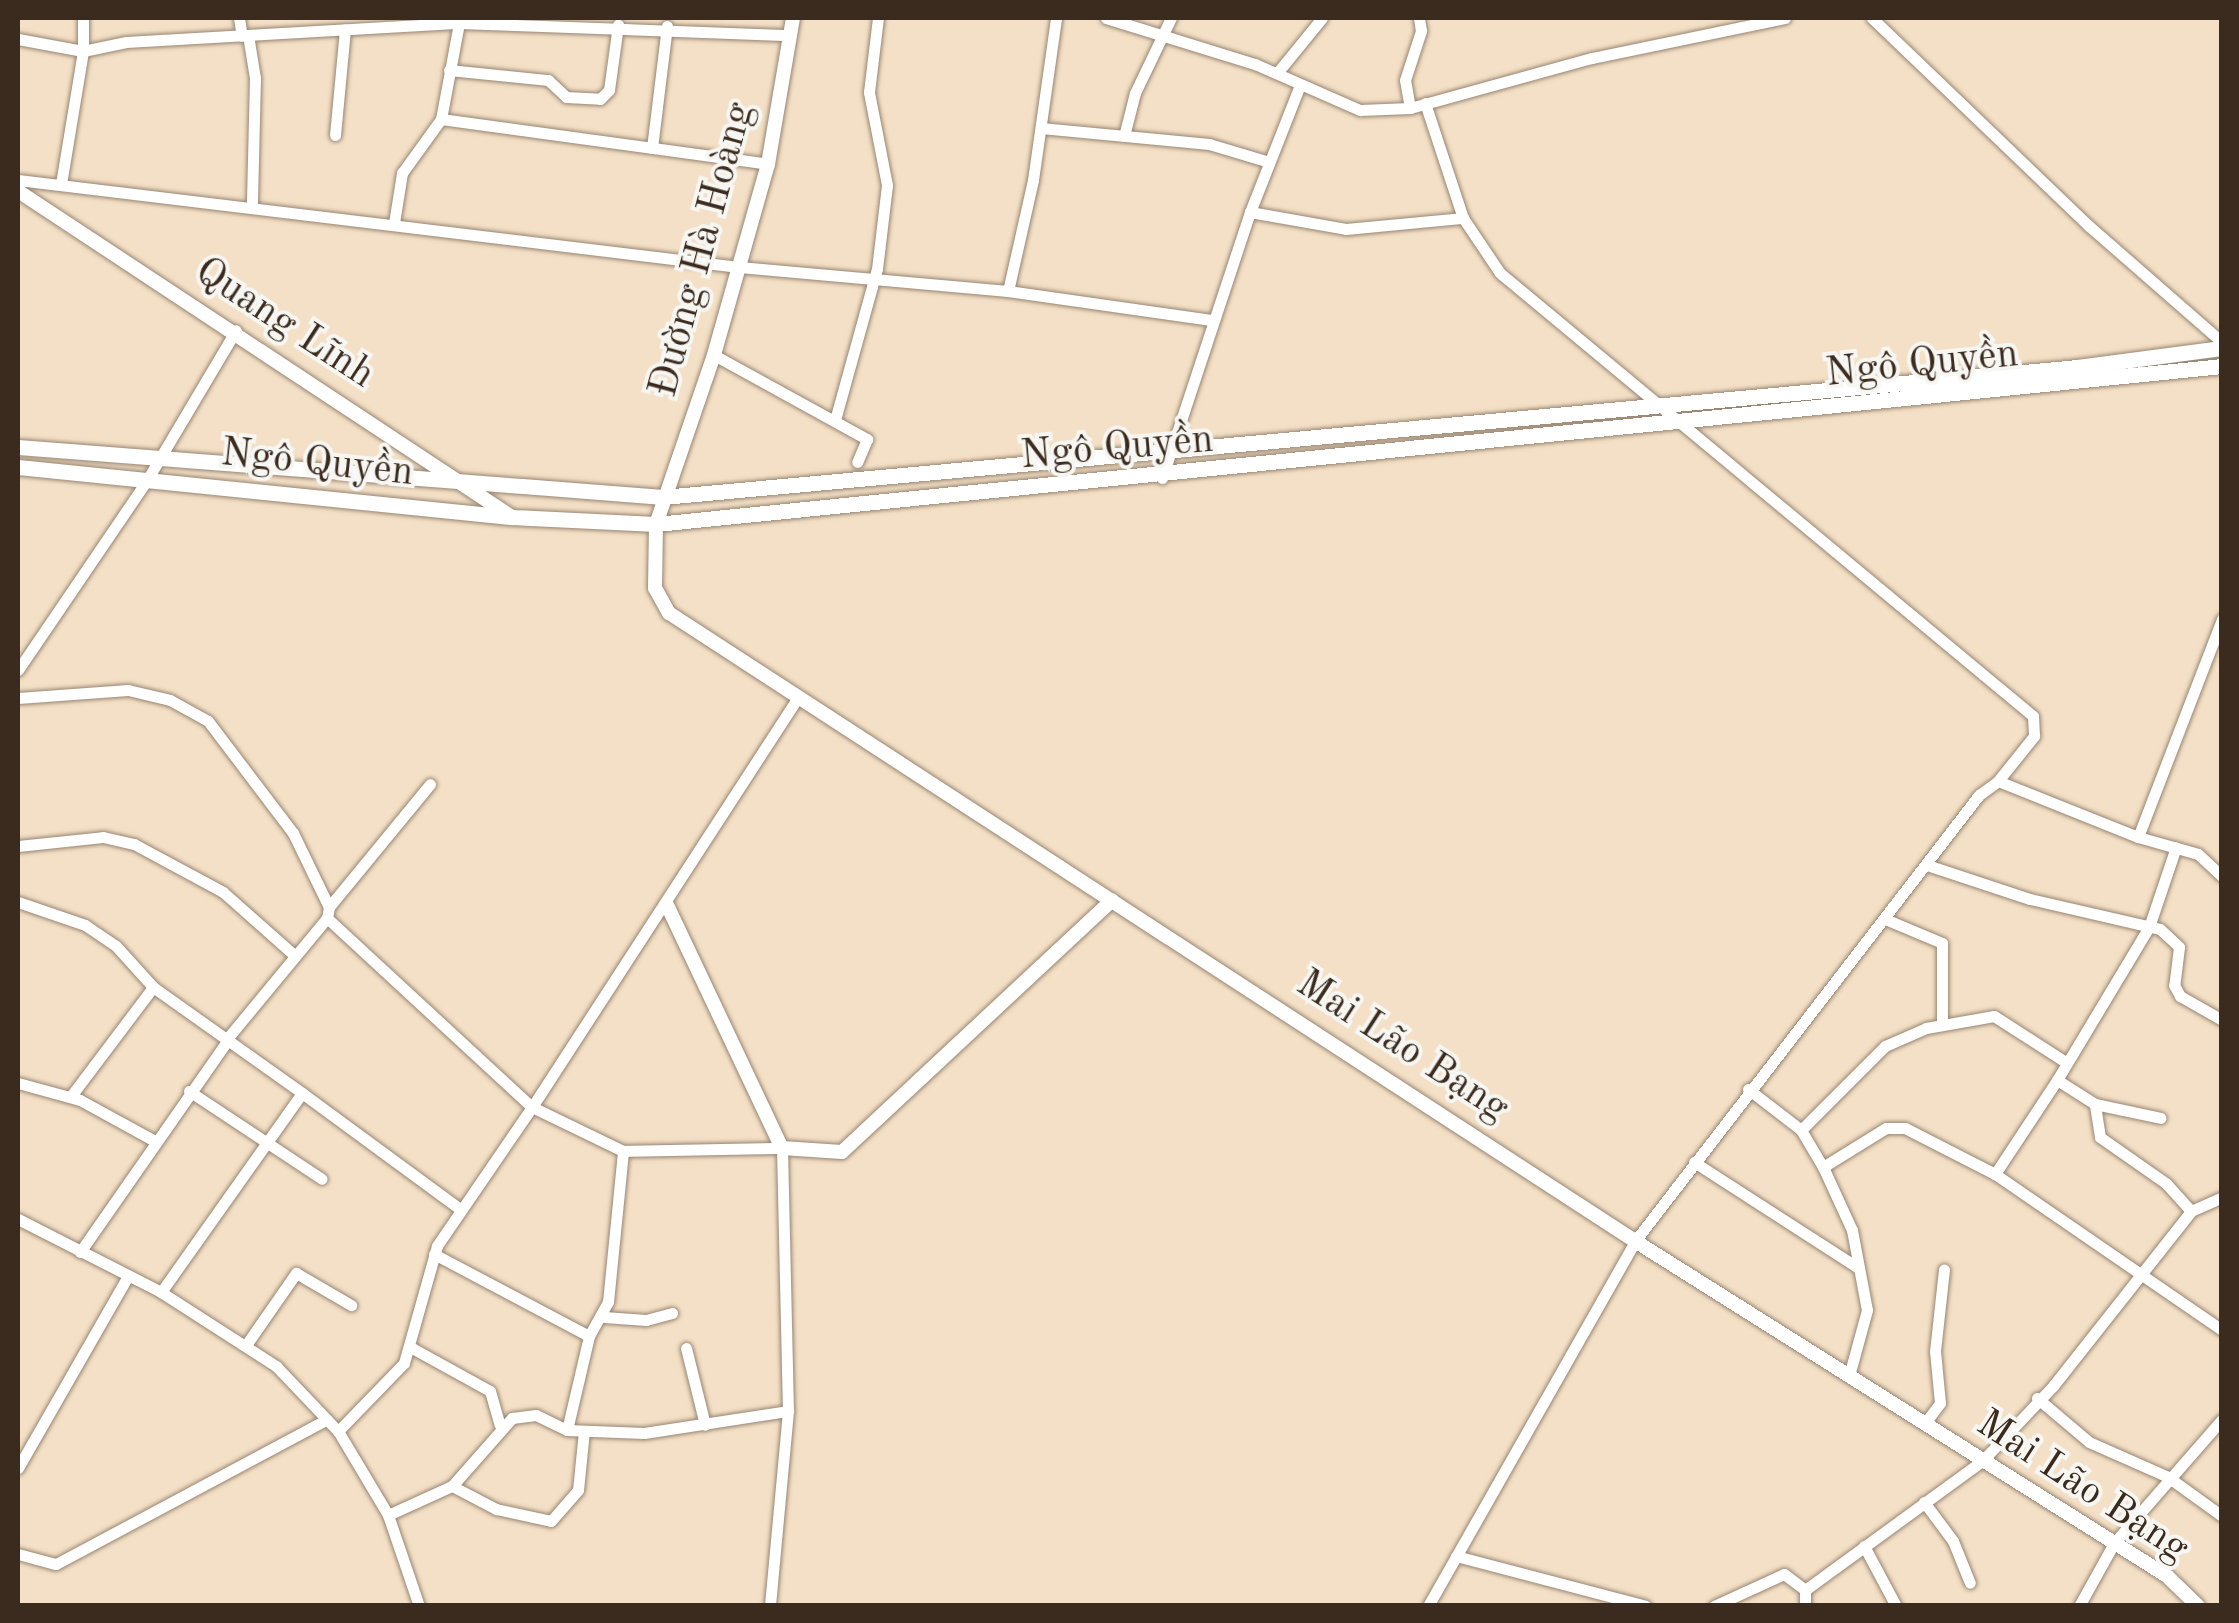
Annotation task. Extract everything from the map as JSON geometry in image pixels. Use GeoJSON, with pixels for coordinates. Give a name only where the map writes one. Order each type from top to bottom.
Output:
{"type":"FeatureCollection","features":[{"type":"Feature","properties":{"kind":"main road","name":"Ngô Quyền"},"geometry":{"type":"LineString","coordinates":[[18,447],[472,487],[663,497],[1659,406],[2222,345]]}},
{"type":"Feature","properties":{"kind":"main road","name":"Ngô Quyền"},"geometry":{"type":"LineString","coordinates":[[18,467],[512,517],[656,524],[1162,478],[2222,366]]}},
{"type":"Feature","properties":{"kind":"street"},"geometry":{"type":"LineString","coordinates":[[61,184],[66,122],[83,51],[83,18]]}},
{"type":"Feature","properties":{"kind":"street"},"geometry":{"type":"LineString","coordinates":[[239,18],[255,78],[252,205]]}},
{"type":"Feature","properties":{"kind":"street","name":"Đường Hà Hoàng"},"geometry":{"type":"LineString","coordinates":[[663,497],[714,356],[768,164],[793,18]]}},
{"type":"Feature","properties":{"kind":"street"},"geometry":{"type":"LineString","coordinates":[[835,420],[874,279],[887,185],[869,92],[878,18]]}},
{"type":"Feature","properties":{"kind":"street"},"geometry":{"type":"LineString","coordinates":[[1008,291],[1041,128],[1056,18]]}},
{"type":"Feature","properties":{"kind":"street"},"geometry":{"type":"LineString","coordinates":[[1106,18],[1164,30],[1276,72],[1360,110],[1410,108],[1592,58],[1786,18]]}},
{"type":"Feature","properties":{"kind":"street"},"geometry":{"type":"LineString","coordinates":[[1124,136],[1171,18]]}},
{"type":"Feature","properties":{"kind":"street"},"geometry":{"type":"LineString","coordinates":[[1276,72],[1322,18]]}},
{"type":"Feature","properties":{"kind":"street"},"geometry":{"type":"LineString","coordinates":[[1410,108],[1404,80],[1421,31],[1419,18]]}},
{"type":"Feature","properties":{"kind":"street"},"geometry":{"type":"LineString","coordinates":[[1872,18],[2090,226],[2222,345]]}},
{"type":"Feature","properties":{"kind":"street"},"geometry":{"type":"LineString","coordinates":[[18,39],[83,51],[423,21],[662,23],[790,35]]}},
{"type":"Feature","properties":{"kind":"street"},"geometry":{"type":"LineString","coordinates":[[394,223],[402,173],[441,119],[459,22]]}},
{"type":"Feature","properties":{"kind":"street"},"geometry":{"type":"LineString","coordinates":[[652,148],[662,23]]}},
{"type":"Feature","properties":{"kind":"street"},"geometry":{"type":"LineString","coordinates":[[449,70],[548,80],[566,97],[600,99],[609,90],[618,25]]}},
{"type":"Feature","properties":{"kind":"street"},"geometry":{"type":"LineString","coordinates":[[335,135],[346,29]]}},
{"type":"Feature","properties":{"kind":"street"},"geometry":{"type":"LineString","coordinates":[[1162,478],[1166,454],[1250,212],[1300,85]]}},
{"type":"Feature","properties":{"kind":"street"},"geometry":{"type":"LineString","coordinates":[[1425,104],[1463,218],[1500,273],[1676,424],[2033,716],[2034,736],[1998,781],[1979,795],[1930,866],[1748,1090],[1635,1241],[1428,1606]]}},
{"type":"Feature","properties":{"kind":"street"},"geometry":{"type":"LineString","coordinates":[[441,119],[768,164]]}},
{"type":"Feature","properties":{"kind":"street"},"geometry":{"type":"LineString","coordinates":[[1041,128],[1226,147],[1269,162]]}},
{"type":"Feature","properties":{"kind":"street"},"geometry":{"type":"LineString","coordinates":[[18,180],[739,266],[1008,291],[1213,320]]}},
{"type":"Feature","properties":{"kind":"street","name":"Quang Lĩnh"},"geometry":{"type":"LineString","coordinates":[[18,191],[236,330],[512,517]]}},
{"type":"Feature","properties":{"kind":"street"},"geometry":{"type":"LineString","coordinates":[[1250,212],[1346,228],[1463,218]]}},
{"type":"Feature","properties":{"kind":"street"},"geometry":{"type":"LineString","coordinates":[[18,670],[146,480],[236,330]]}},
{"type":"Feature","properties":{"kind":"street"},"geometry":{"type":"LineString","coordinates":[[714,356],[867,439],[857,462]]}},
{"type":"Feature","properties":{"kind":"street","name":"Mai Lão Bạng"},"geometry":{"type":"LineString","coordinates":[[663,497],[656,524],[654,588],[668,613],[1635,1241],[1850,1372],[1982,1461],[2167,1576],[2198,1606]]}},
{"type":"Feature","properties":{"kind":"street"},"geometry":{"type":"LineString","coordinates":[[2138,837],[2222,619]]}},
{"type":"Feature","properties":{"kind":"street"},"geometry":{"type":"LineString","coordinates":[[18,698],[128,690],[170,700],[208,721],[294,834],[328,912],[532,1107],[623,1151],[782,1148],[842,1152],[1112,900]]}},
{"type":"Feature","properties":{"kind":"street"},"geometry":{"type":"LineString","coordinates":[[338,1431],[390,1382],[412,1348],[434,1254],[460,1209],[667,905],[797,698]]}},
{"type":"Feature","properties":{"kind":"street"},"geometry":{"type":"LineString","coordinates":[[1998,781],[2138,837],[2198,854],[2222,876]]}},
{"type":"Feature","properties":{"kind":"street"},"geometry":{"type":"LineString","coordinates":[[80,1252],[153,1140],[227,1041],[430,784]]}},
{"type":"Feature","properties":{"kind":"street"},"geometry":{"type":"LineString","coordinates":[[18,846],[103,837],[134,844],[223,892],[295,956]]}},
{"type":"Feature","properties":{"kind":"street"},"geometry":{"type":"LineString","coordinates":[[1995,1174],[2149,927],[2176,846]]}},
{"type":"Feature","properties":{"kind":"street"},"geometry":{"type":"LineString","coordinates":[[1930,866],[2149,927],[2179,947],[2174,985],[2180,996],[2222,1020]]}},
{"type":"Feature","properties":{"kind":"street"},"geometry":{"type":"LineString","coordinates":[[18,902],[85,926],[116,946],[153,987],[460,1209]]}},
{"type":"Feature","properties":{"kind":"street"},"geometry":{"type":"LineString","coordinates":[[667,905],[782,1148],[788,1410],[770,1606]]}},
{"type":"Feature","properties":{"kind":"street"},"geometry":{"type":"LineString","coordinates":[[1886,919],[1942,943],[1942,1025]]}},
{"type":"Feature","properties":{"kind":"street"},"geometry":{"type":"LineString","coordinates":[[71,1096],[153,987]]}},
{"type":"Feature","properties":{"kind":"street"},"geometry":{"type":"LineString","coordinates":[[1801,1130],[1884,1046],[1942,1025],[1994,1016],[2064,1060]]}},
{"type":"Feature","properties":{"kind":"street"},"geometry":{"type":"LineString","coordinates":[[2057,1080],[2096,1104],[2161,1118]]}},
{"type":"Feature","properties":{"kind":"street"},"geometry":{"type":"LineString","coordinates":[[18,1083],[71,1096],[153,1140]]}},
{"type":"Feature","properties":{"kind":"street"},"geometry":{"type":"LineString","coordinates":[[1748,1090],[1801,1130],[1852,1230],[1867,1328],[1850,1372]]}},
{"type":"Feature","properties":{"kind":"street"},"geometry":{"type":"LineString","coordinates":[[190,1091],[322,1179]]}},
{"type":"Feature","properties":{"kind":"street"},"geometry":{"type":"LineString","coordinates":[[161,1292],[302,1093]]}},
{"type":"Feature","properties":{"kind":"street"},"geometry":{"type":"LineString","coordinates":[[2096,1104],[2100,1137],[2167,1184],[2190,1211]]}},
{"type":"Feature","properties":{"kind":"street"},"geometry":{"type":"LineString","coordinates":[[1823,1167],[1886,1128],[1905,1128],[1995,1174],[2222,1330]]}},
{"type":"Feature","properties":{"kind":"street"},"geometry":{"type":"LineString","coordinates":[[567,1430],[589,1336],[604,1317],[623,1151]]}},
{"type":"Feature","properties":{"kind":"street"},"geometry":{"type":"LineString","coordinates":[[1694,1162],[1857,1267]]}},
{"type":"Feature","properties":{"kind":"street"},"geometry":{"type":"LineString","coordinates":[[1805,1590],[1982,1461],[2145,1274],[2190,1211],[2222,1196]]}},
{"type":"Feature","properties":{"kind":"street"},"geometry":{"type":"LineString","coordinates":[[18,1219],[161,1292],[246,1344],[328,1418],[388,1515],[419,1606]]}},
{"type":"Feature","properties":{"kind":"street"},"geometry":{"type":"LineString","coordinates":[[434,1254],[589,1336]]}},
{"type":"Feature","properties":{"kind":"street"},"geometry":{"type":"LineString","coordinates":[[1925,1423],[1940,1403],[1935,1352],[1944,1270]]}},
{"type":"Feature","properties":{"kind":"street"},"geometry":{"type":"LineString","coordinates":[[246,1344],[296,1273],[351,1305]]}},
{"type":"Feature","properties":{"kind":"street"},"geometry":{"type":"LineString","coordinates":[[18,1468],[128,1276]]}},
{"type":"Feature","properties":{"kind":"street"},"geometry":{"type":"LineString","coordinates":[[604,1317],[646,1320],[672,1313]]}},
{"type":"Feature","properties":{"kind":"street"},"geometry":{"type":"LineString","coordinates":[[412,1348],[490,1391],[500,1425]]}},
{"type":"Feature","properties":{"kind":"street"},"geometry":{"type":"LineString","coordinates":[[686,1348],[705,1426]]}},
{"type":"Feature","properties":{"kind":"street"},"geometry":{"type":"LineString","coordinates":[[2037,1398],[2089,1442],[2168,1477],[2222,1516]]}},
{"type":"Feature","properties":{"kind":"street"},"geometry":{"type":"LineString","coordinates":[[388,1515],[452,1486],[500,1425],[536,1415],[567,1430],[584,1430],[705,1426],[788,1410]]}},
{"type":"Feature","properties":{"kind":"street"},"geometry":{"type":"LineString","coordinates":[[18,1554],[56,1564],[328,1418]]}},
{"type":"Feature","properties":{"kind":"street"},"geometry":{"type":"LineString","coordinates":[[2079,1606],[2114,1543],[2222,1419]]}},
{"type":"Feature","properties":{"kind":"street"},"geometry":{"type":"LineString","coordinates":[[452,1486],[496,1509],[551,1521],[578,1490],[584,1430]]}},
{"type":"Feature","properties":{"kind":"street"},"geometry":{"type":"LineString","coordinates":[[1924,1502],[1953,1541],[1970,1583]]}},
{"type":"Feature","properties":{"kind":"street"},"geometry":{"type":"LineString","coordinates":[[1864,1546],[1896,1606]]}},
{"type":"Feature","properties":{"kind":"street"},"geometry":{"type":"LineString","coordinates":[[1456,1556],[1646,1606]]}},
{"type":"Feature","properties":{"kind":"street"},"geometry":{"type":"LineString","coordinates":[[1714,1606],[1784,1574],[1805,1590]]}},
{"type":"Feature","properties":{"kind":"street"},"geometry":{"type":"LineString","coordinates":[[1805,1590],[1805,1606]]}}]}
